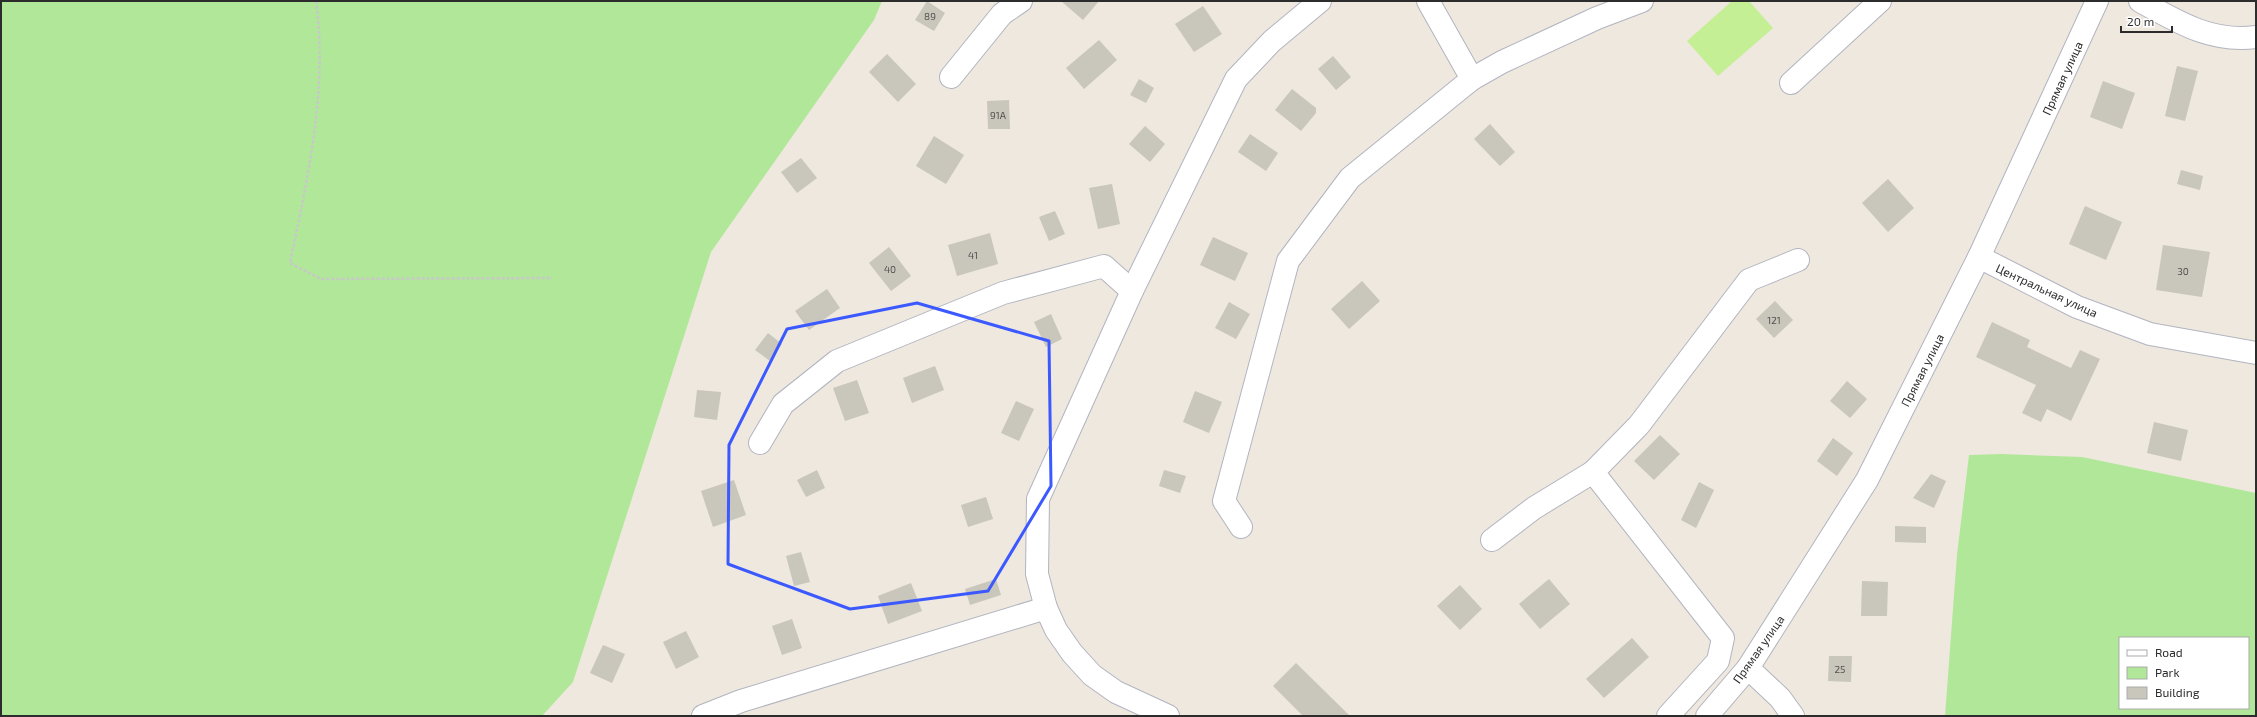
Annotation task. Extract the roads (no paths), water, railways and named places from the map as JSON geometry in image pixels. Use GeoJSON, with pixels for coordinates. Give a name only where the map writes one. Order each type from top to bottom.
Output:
{"type":"FeatureCollection","features":[{"type":"Feature","properties":{"kind":"street"},"geometry":{"type":"LineString","coordinates":[[951,77],[1002,14],[1020,1]]}},
{"type":"Feature","properties":{"kind":"street"},"geometry":{"type":"LineString","coordinates":[[1168,716],[1116,692],[1092,675],[1072,653],[1056,630],[1046,608],[1037,574],[1038,499],[1132,291],[1236,79],[1272,41],[1320,1]]}},
{"type":"Feature","properties":{"kind":"street"},"geometry":{"type":"LineString","coordinates":[[1428,1],[1472,79]]}},
{"type":"Feature","properties":{"kind":"street"},"geometry":{"type":"LineString","coordinates":[[1242,527],[1224,501],[1288,261],[1350,178],[1472,79],[1502,62],[1591,21],[1642,1]]}},
{"type":"Feature","properties":{"kind":"street"},"geometry":{"type":"LineString","coordinates":[[1791,83],[1880,1]]}},
{"type":"Feature","properties":{"kind":"street","name":"Прямая улица"},"geometry":{"type":"LineString","coordinates":[[1707,716],[1748,668],[1867,480],[1979,257],[2097,1]]}},
{"type":"Feature","properties":{"kind":"street"},"geometry":{"type":"LineString","coordinates":[[2140,1],[2183,24],[2210,35],[2237,39],[2256,37]]}},
{"type":"Feature","properties":{"kind":"street","name":"Центральная улица"},"geometry":{"type":"LineString","coordinates":[[1979,257],[2077,307],[2150,334],[2256,352]]}},
{"type":"Feature","properties":{"kind":"street"},"geometry":{"type":"LineString","coordinates":[[1492,540],[1534,508],[1592,472],[1639,425],[1750,280],[1798,260]]}},
{"type":"Feature","properties":{"kind":"street"},"geometry":{"type":"LineString","coordinates":[[760,442],[783,404],[837,361],[1004,293],[1104,266],[1132,291]]}},
{"type":"Feature","properties":{"kind":"street"},"geometry":{"type":"LineString","coordinates":[[1592,472],[1723,638],[1718,661],[1668,716]]}},
{"type":"Feature","properties":{"kind":"street"},"geometry":{"type":"LineString","coordinates":[[703,716],[741,701],[1046,608]]}},
{"type":"Feature","properties":{"kind":"street"},"geometry":{"type":"LineString","coordinates":[[1748,668],[1780,698],[1793,716]]}}]}
